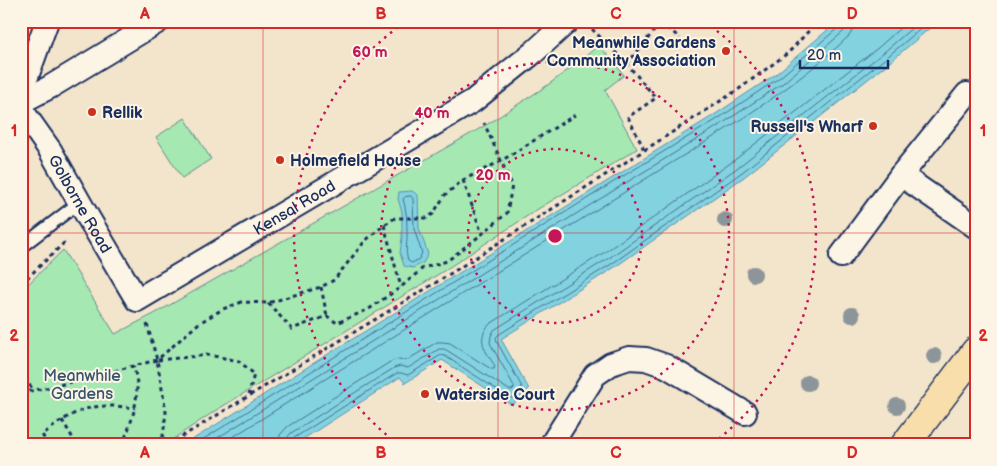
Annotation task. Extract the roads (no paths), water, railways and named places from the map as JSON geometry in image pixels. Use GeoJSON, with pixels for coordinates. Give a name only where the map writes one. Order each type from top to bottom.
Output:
{"type":"FeatureCollection","features":[{"type":"Feature","properties":{"kind":"main road"},"geometry":{"type":"LineString","coordinates":[[905,445],[976,352]]}},
{"type":"Feature","properties":{"kind":"street"},"geometry":{"type":"LineString","coordinates":[[21,93],[47,21]]}},
{"type":"Feature","properties":{"kind":"street"},"geometry":{"type":"LineString","coordinates":[[21,102],[50,87],[159,21]]}},
{"type":"Feature","properties":{"kind":"street","name":"Kensal Road"},"geometry":{"type":"LineString","coordinates":[[137,300],[473,101],[534,52],[568,21]]}},
{"type":"Feature","properties":{"kind":"street"},"geometry":{"type":"LineString","coordinates":[[32,59],[50,87]]}},
{"type":"Feature","properties":{"kind":"street"},"geometry":{"type":"LineString","coordinates":[[842,256],[901,175],[967,94]]}},
{"type":"Feature","properties":{"kind":"street","name":"Golborne Road"},"geometry":{"type":"LineString","coordinates":[[21,109],[50,150],[137,300]]}},
{"type":"Feature","properties":{"kind":"street"},"geometry":{"type":"LineString","coordinates":[[901,175],[976,227]]}},
{"type":"Feature","properties":{"kind":"street"},"geometry":{"type":"LineString","coordinates":[[551,445],[595,375],[610,364],[629,358],[646,359],[666,366],[744,413]]}},
{"type":"Feature","properties":{"kind":"lane"},"geometry":{"type":"LineString","coordinates":[[21,247],[84,211]]}},
{"type":"Feature","properties":{"kind":"water"},"geometry":{"type":"Polygon","coordinates":[[[838,21],[938,21],[891,61],[744,177],[615,267],[501,339],[529,389],[512,405],[442,360],[405,383],[400,377],[294,445],[184,445],[714,115],[776,74],[838,21]]]}},
{"type":"Feature","properties":{"kind":"water"},"geometry":{"type":"Polygon","coordinates":[[[412,191],[418,195],[419,228],[428,254],[423,263],[413,268],[404,266],[400,253],[402,212],[398,199],[399,192],[412,191]]]}},
{"type":"Feature","properties":{"kind":"place","name":"Meanwhile Gardens Community Association"},"geometry":{"type":"Point","coordinates":[726,51]}},
{"type":"Feature","properties":{"kind":"place","name":"Rellik"},"geometry":{"type":"Point","coordinates":[92,112]}},
{"type":"Feature","properties":{"kind":"place","name":"Russell's Wharf"},"geometry":{"type":"Point","coordinates":[873,126]}},
{"type":"Feature","properties":{"kind":"place","name":"Holmefield House"},"geometry":{"type":"Point","coordinates":[280,160]}},
{"type":"Feature","properties":{"kind":"place","name":"Waterside Court"},"geometry":{"type":"Point","coordinates":[425,394]}},
{"type":"Feature","properties":{"kind":"park label","name":"Meanwhile Gardens"},"geometry":{"type":"Point","coordinates":[82,384]}}]}
